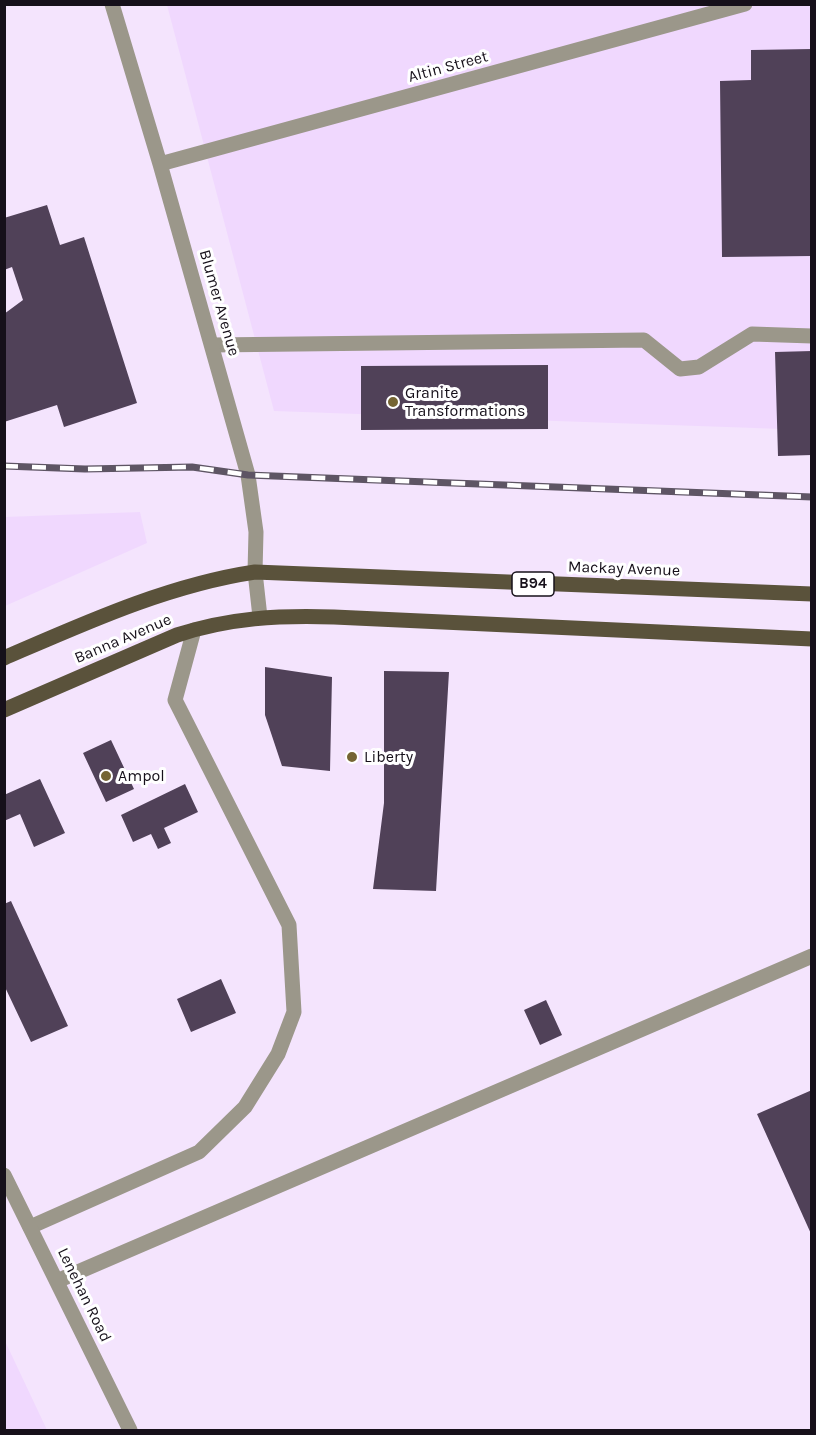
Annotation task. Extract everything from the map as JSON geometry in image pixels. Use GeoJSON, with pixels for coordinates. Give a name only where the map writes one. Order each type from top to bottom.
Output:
{"type":"FeatureCollection","features":[{"type":"Feature","properties":{"kind":"main road","name":"Mackay Avenue"},"geometry":{"type":"LineString","coordinates":[[255,572],[812,594]]}},
{"type":"Feature","properties":{"kind":"main road","name":"Banna Avenue"},"geometry":{"type":"LineString","coordinates":[[4,658],[118,610],[175,590],[255,572]]}},
{"type":"Feature","properties":{"kind":"main road","name":"Banna Avenue"},"geometry":{"type":"LineString","coordinates":[[4,710],[135,652],[194,630],[260,616]]}},
{"type":"Feature","properties":{"kind":"main road"},"geometry":{"type":"LineString","coordinates":[[260,616],[345,617],[812,639]]}},
{"type":"Feature","properties":{"kind":"street","name":"Blumer Avenue"},"geometry":{"type":"LineString","coordinates":[[112,4],[248,474],[256,532],[255,572],[260,616]]}},
{"type":"Feature","properties":{"kind":"street","name":"Altin Street"},"geometry":{"type":"LineString","coordinates":[[160,164],[745,4]]}},
{"type":"Feature","properties":{"kind":"street"},"geometry":{"type":"LineString","coordinates":[[212,345],[644,340],[680,369],[699,367],[752,334],[812,336]]}},
{"type":"Feature","properties":{"kind":"street"},"geometry":{"type":"LineString","coordinates":[[30,1227],[199,1152],[245,1107],[278,1054],[294,1012],[289,925],[175,700],[194,630]]}},
{"type":"Feature","properties":{"kind":"street"},"geometry":{"type":"LineString","coordinates":[[57,1281],[812,956]]}},
{"type":"Feature","properties":{"kind":"street","name":"Lenehan Road"},"geometry":{"type":"LineString","coordinates":[[4,1175],[130,1431]]}},
{"type":"Feature","properties":{"kind":"shaded area"},"geometry":{"type":"Polygon","coordinates":[[[167,5],[811,5],[811,430],[274,411],[167,5]]]}},
{"type":"Feature","properties":{"kind":"shaded area"},"geometry":{"type":"Polygon","coordinates":[[[140,512],[147,543],[5,606],[5,517],[140,512]]]}},
{"type":"Feature","properties":{"kind":"shaded area"},"geometry":{"type":"Polygon","coordinates":[[[5,1341],[47,1430],[5,1430],[5,1341]]]}},
{"type":"Feature","properties":{"kind":"building"},"geometry":{"type":"Polygon","coordinates":[[[812,49],[812,256],[722,257],[720,81],[751,80],[751,50],[812,49]]]}},
{"type":"Feature","properties":{"kind":"building"},"geometry":{"type":"Polygon","coordinates":[[[47,205],[60,245],[84,237],[137,403],[64,427],[57,405],[4,422],[4,314],[23,300],[12,267],[4,270],[4,218],[47,205]]]}},
{"type":"Feature","properties":{"kind":"building"},"geometry":{"type":"Polygon","coordinates":[[[812,351],[812,455],[778,456],[775,352],[812,351]]]}},
{"type":"Feature","properties":{"kind":"building"},"geometry":{"type":"Polygon","coordinates":[[[548,365],[548,429],[361,430],[361,366],[548,365]]]}},
{"type":"Feature","properties":{"kind":"building"},"geometry":{"type":"Polygon","coordinates":[[[265,667],[332,677],[330,771],[282,766],[265,715],[265,667]]]}},
{"type":"Feature","properties":{"kind":"building"},"geometry":{"type":"Polygon","coordinates":[[[384,671],[449,672],[436,891],[373,889],[384,803],[384,671]]]}},
{"type":"Feature","properties":{"kind":"building"},"geometry":{"type":"Polygon","coordinates":[[[111,740],[134,789],[106,802],[83,753],[111,740]]]}},
{"type":"Feature","properties":{"kind":"building"},"geometry":{"type":"Polygon","coordinates":[[[40,779],[65,833],[34,847],[20,814],[4,821],[4,795],[40,779]]]}},
{"type":"Feature","properties":{"kind":"building"},"geometry":{"type":"Polygon","coordinates":[[[185,784],[198,812],[164,828],[171,843],[158,849],[151,834],[133,842],[121,815],[185,784]]]}},
{"type":"Feature","properties":{"kind":"building"},"geometry":{"type":"Polygon","coordinates":[[[11,901],[68,1026],[31,1042],[4,985],[4,904],[11,901]]]}},
{"type":"Feature","properties":{"kind":"building"},"geometry":{"type":"Polygon","coordinates":[[[221,979],[236,1013],[191,1032],[177,999],[221,979]]]}},
{"type":"Feature","properties":{"kind":"building"},"geometry":{"type":"Polygon","coordinates":[[[546,1000],[562,1035],[540,1045],[524,1010],[546,1000]]]}},
{"type":"Feature","properties":{"kind":"building"},"geometry":{"type":"Polygon","coordinates":[[[812,1090],[812,1236],[757,1114],[812,1090]]]}},
{"type":"Feature","properties":{"kind":"railway"},"geometry":{"type":"LineString","coordinates":[[4,466],[85,469],[192,467],[248,475],[812,497]]}},
{"type":"Feature","properties":{"kind":"place","name":"Granite Transformations"},"geometry":{"type":"Point","coordinates":[393,402]}},
{"type":"Feature","properties":{"kind":"place","name":"Liberty"},"geometry":{"type":"Point","coordinates":[352,757]}},
{"type":"Feature","properties":{"kind":"place","name":"Ampol"},"geometry":{"type":"Point","coordinates":[106,776]}}]}
